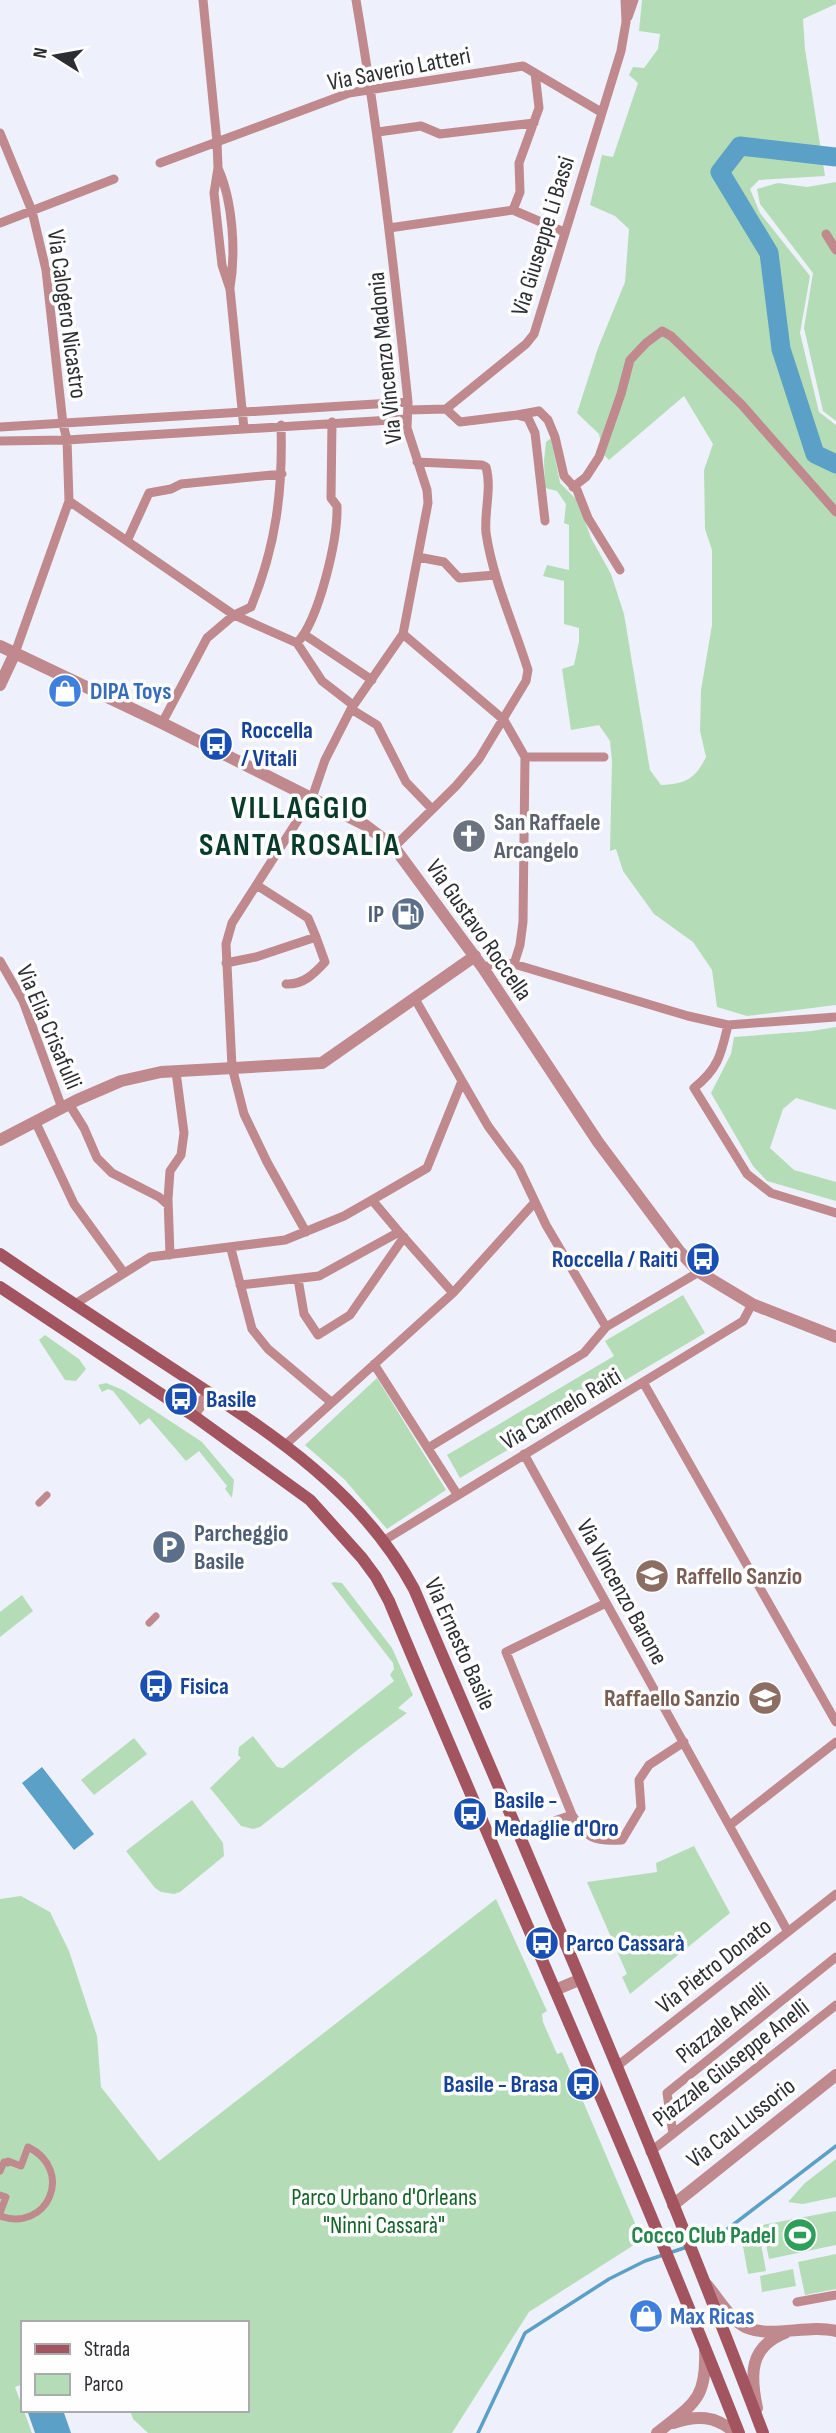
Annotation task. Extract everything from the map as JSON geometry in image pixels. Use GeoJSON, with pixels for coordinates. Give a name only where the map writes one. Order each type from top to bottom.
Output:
{"type":"FeatureCollection","features":[{"type":"Feature","properties":{"kind":"main road","name":"Via Ernesto Basile"},"geometry":{"type":"LineString","coordinates":[[0,1254],[285,1445],[346,1496],[400,1562],[518,1833],[707,2285],[763,2433]]}},
{"type":"Feature","properties":{"kind":"main road","name":"Via Ernesto Basile"},"geometry":{"type":"LineString","coordinates":[[0,1287],[193,1415],[310,1500],[376,1577],[389,1601],[661,2237],[737,2433]]}},
{"type":"Feature","properties":{"kind":"street"},"geometry":{"type":"LineString","coordinates":[[203,0],[217,142],[218,168],[214,193],[222,265],[230,289],[244,429]]}},
{"type":"Feature","properties":{"kind":"street","name":"Via Vincenzo Madonia"},"geometry":{"type":"LineString","coordinates":[[306,1232],[244,1114],[232,1067],[226,944],[232,923],[312,798],[325,760],[352,707],[403,634],[428,503],[427,491],[407,428],[408,410],[378,132],[356,0]]}},
{"type":"Feature","properties":{"kind":"street","name":"Via Giuseppe Li Bassi"},"geometry":{"type":"LineString","coordinates":[[446,409],[526,344],[534,334],[621,51],[626,22],[625,0]]}},
{"type":"Feature","properties":{"kind":"street"},"geometry":{"type":"LineString","coordinates":[[626,22],[634,0]]}},
{"type":"Feature","properties":{"kind":"street","name":"Via Saverio Latteri"},"geometry":{"type":"LineString","coordinates":[[160,163],[349,93],[523,65],[601,111]]}},
{"type":"Feature","properties":{"kind":"street"},"geometry":{"type":"LineString","coordinates":[[513,210],[520,192],[519,163],[539,107],[535,72]]}},
{"type":"Feature","properties":{"kind":"street"},"geometry":{"type":"LineString","coordinates":[[378,132],[421,126],[440,134],[534,123]]}},
{"type":"Feature","properties":{"kind":"street","name":"Via Calogero Nicastro"},"geometry":{"type":"LineString","coordinates":[[0,133],[32,211],[46,270],[62,424],[68,440],[69,501]]}},
{"type":"Feature","properties":{"kind":"street"},"geometry":{"type":"LineString","coordinates":[[0,223],[114,179]]}},
{"type":"Feature","properties":{"kind":"street"},"geometry":{"type":"LineString","coordinates":[[389,228],[513,210],[564,232]]}},
{"type":"Feature","properties":{"kind":"street"},"geometry":{"type":"LineString","coordinates":[[826,234],[836,250]]}},
{"type":"Feature","properties":{"kind":"street"},"geometry":{"type":"LineString","coordinates":[[573,487],[586,477],[599,457],[630,360],[662,331],[671,336],[742,405],[836,512]]}},
{"type":"Feature","properties":{"kind":"street"},"geometry":{"type":"LineString","coordinates":[[0,427],[243,411],[446,409],[460,422],[539,411],[548,420],[555,437],[564,477],[577,490],[588,518],[620,570]]}},
{"type":"Feature","properties":{"kind":"street"},"geometry":{"type":"LineString","coordinates":[[0,441],[68,440],[244,429],[332,422],[408,410]]}},
{"type":"Feature","properties":{"kind":"street"},"geometry":{"type":"LineString","coordinates":[[517,415],[528,418],[535,433],[545,521]]}},
{"type":"Feature","properties":{"kind":"street"},"geometry":{"type":"LineString","coordinates":[[297,643],[305,635],[326,571],[337,517],[337,506],[331,498],[332,422]]}},
{"type":"Feature","properties":{"kind":"street"},"geometry":{"type":"LineString","coordinates":[[162,723],[207,638],[234,615],[251,607],[271,547],[282,474],[281,425]]}},
{"type":"Feature","properties":{"kind":"street"},"geometry":{"type":"LineString","coordinates":[[394,847],[479,759],[526,681],[528,670],[495,575],[486,531],[486,467],[417,462]]}},
{"type":"Feature","properties":{"kind":"street"},"geometry":{"type":"LineString","coordinates":[[127,541],[149,492],[172,489],[181,484],[282,474]]}},
{"type":"Feature","properties":{"kind":"street"},"geometry":{"type":"LineString","coordinates":[[0,685],[15,653],[69,501],[234,615],[297,643],[322,681],[377,725],[406,782],[432,809]]}},
{"type":"Feature","properties":{"kind":"street"},"geometry":{"type":"LineString","coordinates":[[418,557],[444,562],[458,578],[495,575]]}},
{"type":"Feature","properties":{"kind":"street"},"geometry":{"type":"LineString","coordinates":[[403,634],[504,720],[525,757],[523,922],[520,945],[513,964]]}},
{"type":"Feature","properties":{"kind":"street"},"geometry":{"type":"LineString","coordinates":[[305,635],[372,680]]}},
{"type":"Feature","properties":{"kind":"street","name":"Via Gustavo Roccella"},"geometry":{"type":"LineString","coordinates":[[0,646],[162,723],[365,825],[394,847],[475,956],[598,1142],[680,1252],[699,1272],[752,1304],[836,1337]]}},
{"type":"Feature","properties":{"kind":"street"},"geometry":{"type":"LineString","coordinates":[[525,757],[604,757]]}},
{"type":"Feature","properties":{"kind":"street"},"geometry":{"type":"LineString","coordinates":[[258,886],[308,918],[325,962],[311,976],[295,984],[286,984]]}},
{"type":"Feature","properties":{"kind":"street"},"geometry":{"type":"LineString","coordinates":[[226,963],[256,957],[316,937]]}},
{"type":"Feature","properties":{"kind":"street"},"geometry":{"type":"LineString","coordinates":[[0,1140],[121,1081],[161,1072],[322,1063],[475,956]]}},
{"type":"Feature","properties":{"kind":"street","name":"Via Elia Crisafulli"},"geometry":{"type":"LineString","coordinates":[[0,961],[23,1001],[66,1106],[84,1128],[97,1158],[112,1172],[159,1197],[168,1205]]}},
{"type":"Feature","properties":{"kind":"street"},"geometry":{"type":"LineString","coordinates":[[483,968],[496,962],[513,964],[688,1016],[728,1025],[836,1017]]}},
{"type":"Feature","properties":{"kind":"street"},"geometry":{"type":"LineString","coordinates":[[415,999],[488,1126],[519,1168],[546,1225],[606,1327]]}},
{"type":"Feature","properties":{"kind":"street"},"geometry":{"type":"LineString","coordinates":[[728,1025],[721,1053],[711,1074],[694,1088],[747,1174],[771,1193],[836,1213]]}},
{"type":"Feature","properties":{"kind":"street"},"geometry":{"type":"LineString","coordinates":[[170,1255],[170,1171],[181,1155],[184,1132],[176,1072]]}},
{"type":"Feature","properties":{"kind":"street"},"geometry":{"type":"LineString","coordinates":[[75,1304],[150,1257],[285,1240],[344,1216],[372,1200],[427,1168],[462,1081]]}},
{"type":"Feature","properties":{"kind":"street"},"geometry":{"type":"LineString","coordinates":[[36,1123],[74,1203],[124,1273]]}},
{"type":"Feature","properties":{"kind":"street"},"geometry":{"type":"LineString","coordinates":[[372,1200],[453,1293]]}},
{"type":"Feature","properties":{"kind":"street"},"geometry":{"type":"LineString","coordinates":[[285,1445],[453,1293],[535,1202]]}},
{"type":"Feature","properties":{"kind":"street"},"geometry":{"type":"LineString","coordinates":[[240,1285],[319,1276],[402,1235]]}},
{"type":"Feature","properties":{"kind":"street"},"geometry":{"type":"LineString","coordinates":[[298,1279],[303,1314],[318,1335],[351,1315],[402,1235]]}},
{"type":"Feature","properties":{"kind":"street"},"geometry":{"type":"LineString","coordinates":[[231,1248],[252,1329],[268,1349],[331,1402]]}},
{"type":"Feature","properties":{"kind":"street","name":"Via Carmelo Raiti"},"geometry":{"type":"LineString","coordinates":[[428,1448],[584,1353],[606,1327],[699,1272]]}},
{"type":"Feature","properties":{"kind":"street","name":"Via Carmelo Raiti"},"geometry":{"type":"LineString","coordinates":[[383,1541],[743,1321],[752,1304]]}},
{"type":"Feature","properties":{"kind":"street"},"geometry":{"type":"LineString","coordinates":[[374,1364],[457,1494]]}},
{"type":"Feature","properties":{"kind":"street"},"geometry":{"type":"LineString","coordinates":[[643,1382],[836,1722]]}},
{"type":"Feature","properties":{"kind":"street"},"geometry":{"type":"LineString","coordinates":[[193,1415],[209,1393]]}},
{"type":"Feature","properties":{"kind":"street","name":"Via Vincenzo Barone"},"geometry":{"type":"LineString","coordinates":[[524,1454],[788,1932]]}},
{"type":"Feature","properties":{"kind":"street"},"geometry":{"type":"LineString","coordinates":[[40,1503],[47,1495]]}},
{"type":"Feature","properties":{"kind":"street"},"geometry":{"type":"LineString","coordinates":[[606,1603],[506,1652],[572,1815],[584,1835],[603,1842],[622,1840],[641,1808],[639,1780],[649,1765],[684,1742]]}},
{"type":"Feature","properties":{"kind":"street"},"geometry":{"type":"LineString","coordinates":[[149,1623],[156,1616]]}},
{"type":"Feature","properties":{"kind":"street"},"geometry":{"type":"LineString","coordinates":[[730,1825],[836,1742]]}},
{"type":"Feature","properties":{"kind":"street"},"geometry":{"type":"LineString","coordinates":[[518,1833],[572,1815]]}},
{"type":"Feature","properties":{"kind":"street","name":"Via Pietro Donato"},"geometry":{"type":"LineString","coordinates":[[616,2067],[836,1894]]}},
{"type":"Feature","properties":{"kind":"street","name":"Piazzale Anelli"},"geometry":{"type":"LineString","coordinates":[[673,2134],[667,2093],[836,1957]]}},
{"type":"Feature","properties":{"kind":"street"},"geometry":{"type":"LineString","coordinates":[[555,1990],[579,1980]]}},
{"type":"Feature","properties":{"kind":"street","name":"Piazzale Giuseppe Anelli"},"geometry":{"type":"LineString","coordinates":[[650,2151],[836,2005]]}},
{"type":"Feature","properties":{"kind":"street","name":"Via Cau Lussorio"},"geometry":{"type":"LineString","coordinates":[[673,2204],[836,2075]]}},
{"type":"Feature","properties":{"kind":"street"},"geometry":{"type":"LineString","coordinates":[[0,2171],[4,2162],[20,2166],[28,2147],[47,2162],[53,2177],[49,2200],[31,2217],[15,2221],[0,2214],[6,2197],[0,2195]]}},
{"type":"Feature","properties":{"kind":"street"},"geometry":{"type":"LineString","coordinates":[[707,2285],[738,2323],[749,2329],[771,2332],[799,2328],[836,2331]]}},
{"type":"Feature","properties":{"kind":"street"},"geometry":{"type":"LineString","coordinates":[[797,2302],[836,2295]]}},
{"type":"Feature","properties":{"kind":"street"},"geometry":{"type":"LineString","coordinates":[[763,2433],[752,2380],[757,2356],[763,2347],[778,2336],[799,2328]]}},
{"type":"Feature","properties":{"kind":"street"},"geometry":{"type":"LineString","coordinates":[[662,2429],[691,2406],[700,2394],[705,2382],[705,2346]]}},
{"type":"Feature","properties":{"kind":"street"},"geometry":{"type":"LineString","coordinates":[[662,2429],[699,2417],[723,2423],[737,2433]]}},
{"type":"Feature","properties":{"kind":"green space"},"geometry":{"type":"Polygon","coordinates":[[[642,0],[836,0],[836,4],[803,19],[805,49],[825,176],[759,180],[750,189],[760,213],[810,276],[800,333],[819,412],[836,425],[836,1005],[747,1016],[717,1007],[712,970],[693,942],[654,914],[623,871],[616,849],[610,851],[610,741],[599,725],[571,730],[562,669],[574,665],[579,628],[564,624],[564,581],[543,576],[547,565],[569,570],[569,525],[564,523],[566,504],[557,491],[545,488],[546,442],[551,438],[560,483],[578,501],[591,538],[611,574],[624,614],[650,770],[661,785],[683,782],[698,771],[706,757],[700,731],[701,690],[712,625],[712,550],[705,529],[704,470],[713,444],[684,396],[609,460],[603,454],[599,434],[577,413],[598,348],[625,282],[629,229],[615,216],[590,205],[602,155],[613,157],[638,83],[629,75],[633,67],[644,68],[658,49],[660,34],[639,31],[642,0]]]}},
{"type":"Feature","properties":{"kind":"green space"},"geometry":{"type":"Polygon","coordinates":[[[836,182],[836,421],[823,411],[804,328],[813,273],[760,204],[757,189],[778,183],[807,187],[836,182]]]}},
{"type":"Feature","properties":{"kind":"green space"},"geometry":{"type":"Polygon","coordinates":[[[836,1027],[836,1110],[796,1098],[783,1109],[770,1148],[794,1170],[836,1182],[836,1201],[767,1181],[753,1166],[711,1093],[731,1054],[734,1037],[836,1027]]]}},
{"type":"Feature","properties":{"kind":"green space"},"geometry":{"type":"Polygon","coordinates":[[[683,1295],[705,1333],[460,1478],[447,1455],[614,1356],[605,1341],[683,1295]]]}},
{"type":"Feature","properties":{"kind":"green space"},"geometry":{"type":"Polygon","coordinates":[[[45,1335],[79,1359],[86,1369],[76,1381],[65,1380],[39,1340],[45,1335]]]}},
{"type":"Feature","properties":{"kind":"green space"},"geometry":{"type":"Polygon","coordinates":[[[377,1378],[446,1490],[387,1529],[345,1480],[305,1445],[377,1378]]]}},
{"type":"Feature","properties":{"kind":"green space"},"geometry":{"type":"Polygon","coordinates":[[[106,1383],[123,1390],[202,1442],[234,1480],[232,1498],[225,1489],[227,1486],[199,1451],[186,1461],[149,1418],[140,1425],[113,1391],[108,1389],[102,1392],[98,1385],[106,1383]]]}},
{"type":"Feature","properties":{"kind":"green space"},"geometry":{"type":"Polygon","coordinates":[[[331,1583],[342,1583],[392,1648],[413,1695],[398,1708],[407,1713],[260,1827],[253,1829],[241,1826],[210,1788],[241,1758],[238,1755],[239,1747],[253,1736],[277,1767],[283,1768],[394,1681],[390,1675],[394,1669],[393,1663],[331,1583]]]}},
{"type":"Feature","properties":{"kind":"green space"},"geometry":{"type":"Polygon","coordinates":[[[22,1595],[33,1611],[0,1637],[0,1612],[22,1595]]]}},
{"type":"Feature","properties":{"kind":"green space"},"geometry":{"type":"Polygon","coordinates":[[[134,1738],[147,1754],[94,1795],[81,1780],[134,1738]]]}},
{"type":"Feature","properties":{"kind":"green space"},"geometry":{"type":"Polygon","coordinates":[[[192,1800],[223,1843],[224,1856],[180,1892],[161,1892],[126,1851],[192,1800]]]}},
{"type":"Feature","properties":{"kind":"green space"},"geometry":{"type":"Polygon","coordinates":[[[694,1846],[730,1913],[630,1994],[622,1977],[627,1974],[587,1882],[657,1872],[656,1863],[694,1846]]]}},
{"type":"Feature","properties":{"kind":"green space","name":"Parco Urbano d'Orleans \"Ninni Cassarà\""},"geometry":{"type":"Polygon","coordinates":[[[21,1896],[50,1912],[69,1951],[97,2036],[101,2087],[159,2161],[496,1899],[547,2011],[542,2014],[543,2022],[557,2054],[562,2052],[640,2235],[634,2238],[637,2243],[529,2312],[452,2433],[148,2433],[133,2419],[131,2412],[248,2412],[248,2321],[21,2321],[21,2385],[15,2387],[21,2412],[24,2412],[32,2433],[0,2433],[0,1899],[21,1896]]]}},
{"type":"Feature","properties":{"kind":"green space"},"geometry":{"type":"Polygon","coordinates":[[[836,2159],[836,2197],[803,2204],[788,2202],[805,2183],[836,2159]]]}},
{"type":"Feature","properties":{"kind":"green space","name":"Cocco Club Padel"},"geometry":{"type":"Polygon","coordinates":[[[836,2211],[836,2245],[769,2259],[762,2225],[836,2211]]]}},
{"type":"Feature","properties":{"kind":"green space","name":"Cocco Club Padel"},"geometry":{"type":"Polygon","coordinates":[[[760,2238],[766,2271],[748,2274],[742,2241],[760,2238]]]}},
{"type":"Feature","properties":{"kind":"green space","name":"Cocco Club Padel"},"geometry":{"type":"Polygon","coordinates":[[[836,2254],[836,2289],[805,2295],[798,2262],[836,2254]]]}},
{"type":"Feature","properties":{"kind":"green space","name":"Cocco Club Padel"},"geometry":{"type":"Polygon","coordinates":[[[793,2269],[796,2286],[762,2292],[760,2276],[793,2269]]]}},
{"type":"Feature","properties":{"kind":"water"},"geometry":{"type":"Polygon","coordinates":[[[42,1767],[94,1834],[74,1850],[22,1783],[42,1767]]]}},
{"type":"Feature","properties":{"kind":"water"},"geometry":{"type":"Polygon","coordinates":[[[28,2412],[64,2412],[71,2433],[35,2433],[28,2412]]]}},
{"type":"Feature","properties":{"kind":"waterway"},"geometry":{"type":"LineString","coordinates":[[836,157],[740,146],[720,172],[769,253],[781,349],[815,454],[836,464]]}},
{"type":"Feature","properties":{"kind":"waterway"},"geometry":{"type":"LineString","coordinates":[[478,2433],[525,2333],[609,2279],[645,2261],[717,2237],[836,2146]]}},
{"type":"Feature","properties":{"kind":"place","name":"DIPA Toys"},"geometry":{"type":"Point","coordinates":[65,691]}},
{"type":"Feature","properties":{"kind":"place","name":"Roccella / Vitali"},"geometry":{"type":"Point","coordinates":[216,744]}},
{"type":"Feature","properties":{"kind":"place","name":"San Raffaele Arcangelo"},"geometry":{"type":"Point","coordinates":[469,836]}},
{"type":"Feature","properties":{"kind":"place","name":"IP"},"geometry":{"type":"Point","coordinates":[408,914]}},
{"type":"Feature","properties":{"kind":"place","name":"Roccella / Raiti"},"geometry":{"type":"Point","coordinates":[703,1259]}},
{"type":"Feature","properties":{"kind":"place","name":"Basile"},"geometry":{"type":"Point","coordinates":[181,1399]}},
{"type":"Feature","properties":{"kind":"place","name":"Parcheggio Basile"},"geometry":{"type":"Point","coordinates":[169,1547]}},
{"type":"Feature","properties":{"kind":"place","name":"Raffello Sanzio"},"geometry":{"type":"Point","coordinates":[652,1576]}},
{"type":"Feature","properties":{"kind":"place","name":"Fisica"},"geometry":{"type":"Point","coordinates":[156,1686]}},
{"type":"Feature","properties":{"kind":"place","name":"Raffaello Sanzio"},"geometry":{"type":"Point","coordinates":[765,1698]}},
{"type":"Feature","properties":{"kind":"place","name":"Basile - Medaglie d'Oro"},"geometry":{"type":"Point","coordinates":[470,1814]}},
{"type":"Feature","properties":{"kind":"place","name":"Parco Cassarà"},"geometry":{"type":"Point","coordinates":[542,1943]}},
{"type":"Feature","properties":{"kind":"place","name":"Basile - Brasa"},"geometry":{"type":"Point","coordinates":[583,2084]}},
{"type":"Feature","properties":{"kind":"place","name":"Cocco Club Padel"},"geometry":{"type":"Point","coordinates":[800,2235]}},
{"type":"Feature","properties":{"kind":"place","name":"Max Ricas"},"geometry":{"type":"Point","coordinates":[646,2316]}},
{"type":"Feature","properties":{"kind":"district","name":"VILLAGGIO SANTA ROSALIA"},"geometry":{"type":"Point","coordinates":[300,826]}}]}
